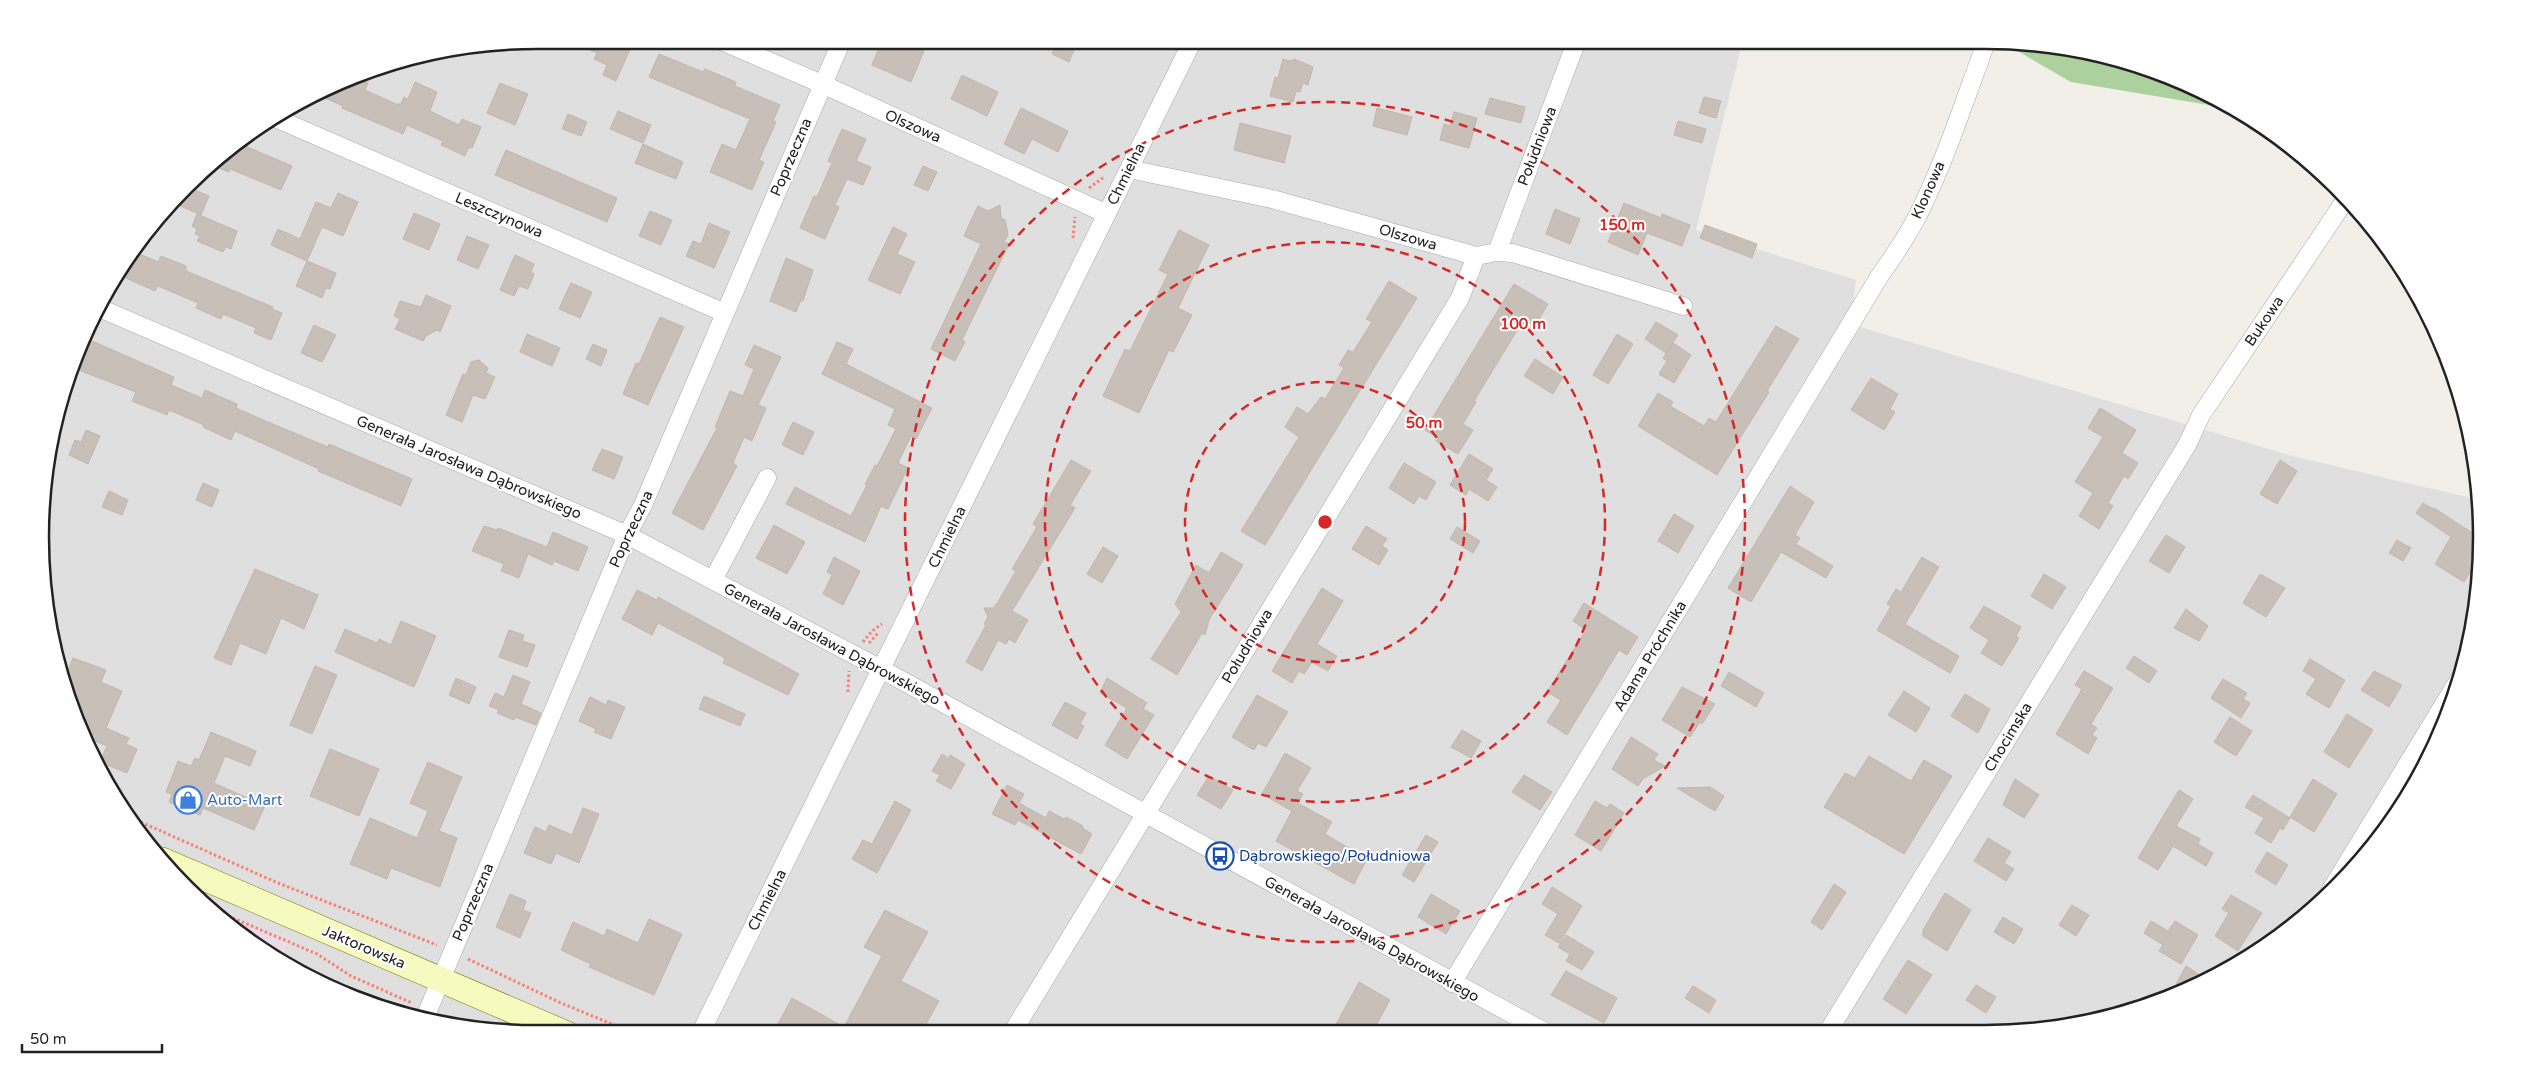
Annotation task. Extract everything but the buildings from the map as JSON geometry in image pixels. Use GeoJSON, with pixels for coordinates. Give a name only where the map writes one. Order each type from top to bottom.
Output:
{"type":"FeatureCollection","features":[{"type":"Feature","properties":{"kind":"main road","name":"Jaktorowska"},"geometry":{"type":"LineString","coordinates":[[177,867],[546,1025]]}},
{"type":"Feature","properties":{"kind":"street","name":"Olszowa"},"geometry":{"type":"LineString","coordinates":[[740,49],[822,84],[1107,214]]}},
{"type":"Feature","properties":{"kind":"street","name":"Poprzeczna"},"geometry":{"type":"LineString","coordinates":[[427,1013],[627,535],[643,505],[838,49]]}},
{"type":"Feature","properties":{"kind":"street","name":"Chmielna"},"geometry":{"type":"LineString","coordinates":[[704,1025],[1189,49]]}},
{"type":"Feature","properties":{"kind":"street","name":"Południowa"},"geometry":{"type":"LineString","coordinates":[[1497,252],[1574,49]]}},
{"type":"Feature","properties":{"kind":"street","name":"Klonowa"},"geometry":{"type":"LineString","coordinates":[[1847,330],[1918,215],[1954,129],[1984,49]]}},
{"type":"Feature","properties":{"kind":"street","name":"Leszczynowa"},"geometry":{"type":"LineString","coordinates":[[282,121],[725,313]]}},
{"type":"Feature","properties":{"kind":"street","name":"Olszowa"},"geometry":{"type":"LineString","coordinates":[[1129,169],[1272,199],[1476,256],[1497,252],[1513,253],[1684,306]]}},
{"type":"Feature","properties":{"kind":"street","name":"Bukowa"},"geometry":{"type":"LineString","coordinates":[[2187,445],[2201,415],[2342,205]]}},
{"type":"Feature","properties":{"kind":"street","name":"Południowa"},"geometry":{"type":"LineString","coordinates":[[1017,1025],[1460,298],[1476,256]]}},
{"type":"Feature","properties":{"kind":"street","name":"Generała Jarosława Dąbrowskiego"},"geometry":{"type":"LineString","coordinates":[[105,310],[627,535],[881,669],[1532,1025]]}},
{"type":"Feature","properties":{"kind":"street","name":"Adama Próchnika"},"geometry":{"type":"LineString","coordinates":[[1452,983],[1847,330]]}},
{"type":"Feature","properties":{"kind":"street","name":"Chocimska"},"geometry":{"type":"LineString","coordinates":[[1832,1025],[2187,445]]}},
{"type":"Feature","properties":{"kind":"street"},"geometry":{"type":"LineString","coordinates":[[713,580],[767,478]]}},
{"type":"Feature","properties":{"kind":"street"},"geometry":{"type":"LineString","coordinates":[[2346,865],[2442,707]]}},
{"type":"Feature","properties":{"kind":"path"},"geometry":{"type":"LineString","coordinates":[[142,822],[278,883],[452,952],[561,1003],[614,1025]]}},
{"type":"Feature","properties":{"kind":"path"},"geometry":{"type":"LineString","coordinates":[[232,917],[318,954],[351,976],[417,1010]]}},
{"type":"Feature","properties":{"kind":"shaded area"},"geometry":{"type":"Polygon","coordinates":[[[537,49],[1741,49],[1696,230],[1856,280],[1850,324],[2292,456],[2471,498],[2472,569],[2469,601],[2457,663],[2436,724],[2423,753],[2391,808],[2372,834],[2352,859],[2307,904],[2256,943],[2229,960],[2172,988],[2111,1009],[2080,1016],[2049,1021],[1985,1025],[505,1024],[473,1021],[411,1009],[350,988],[321,975],[283,954],[288,941],[229,915],[192,882],[170,859],[131,808],[99,753],[86,724],[65,663],[53,601],[49,537],[50,505],[58,442],[65,411],[86,350],[114,293],[150,240],[192,192],[240,150],[293,114],[350,86],[411,65],[442,58],[473,53],[537,49]]]}},
{"type":"Feature","properties":{"kind":"shaded area"},"geometry":{"type":"Polygon","coordinates":[[[228,915],[288,940],[282,953],[228,915]]]}},
{"type":"Feature","properties":{"kind":"green space"},"geometry":{"type":"Polygon","coordinates":[[[2016,50],[2049,53],[2111,65],[2172,86],[2214,106],[2071,82],[2016,50]]]}},
{"type":"Feature","properties":{"kind":"place","name":"Auto-Mart"},"geometry":{"type":"Point","coordinates":[188,800]}},
{"type":"Feature","properties":{"kind":"place","name":"Dąbrowskiego/Południowa"},"geometry":{"type":"Point","coordinates":[1220,856]}}]}
